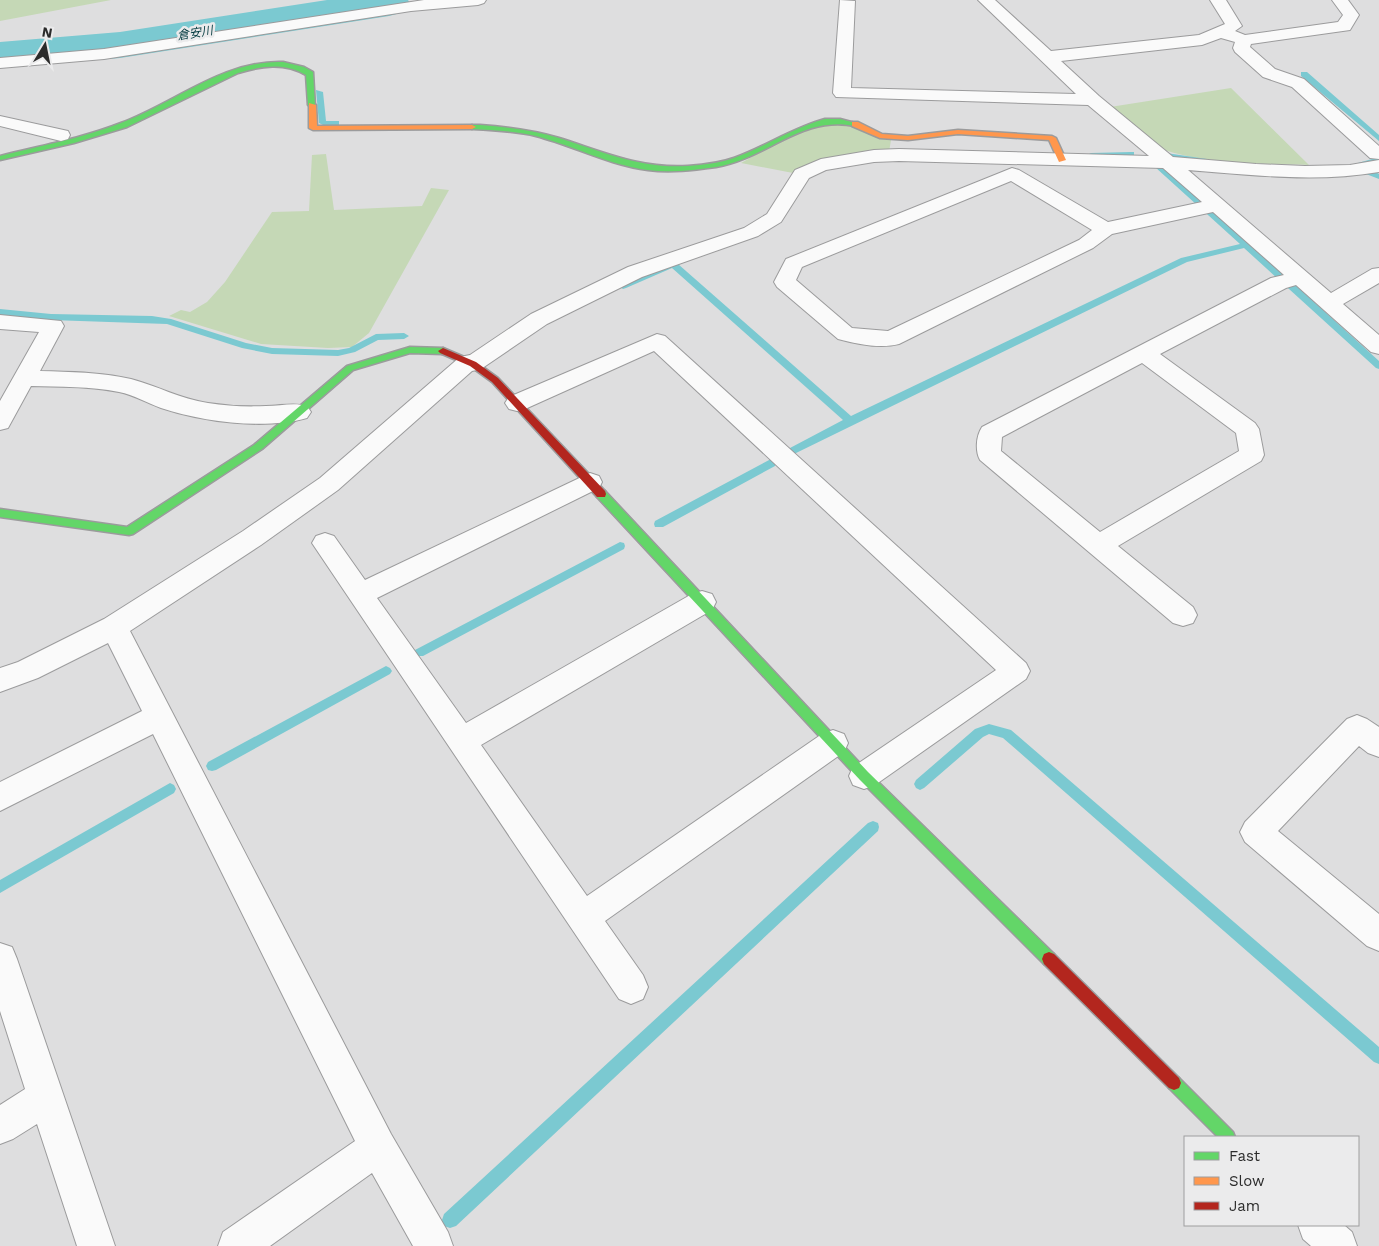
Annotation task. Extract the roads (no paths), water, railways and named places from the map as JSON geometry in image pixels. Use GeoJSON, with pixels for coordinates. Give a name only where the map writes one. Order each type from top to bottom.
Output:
{"type":"FeatureCollection","features":[{"type":"Feature","properties":{"kind":"street"},"geometry":{"type":"LineString","coordinates":[[79,40],[107,38],[352,0]]}},
{"type":"Feature","properties":{"kind":"street"},"geometry":{"type":"LineString","coordinates":[[0,63],[104,54],[409,3],[478,0]]}},
{"type":"Feature","properties":{"kind":"street"},"geometry":{"type":"LineString","coordinates":[[986,0],[1093,100],[1168,162],[1208,207],[1289,280],[1329,303],[1379,347]]}},
{"type":"Feature","properties":{"kind":"street"},"geometry":{"type":"LineString","coordinates":[[1047,57],[1202,40],[1234,26],[1218,0]]}},
{"type":"Feature","properties":{"kind":"street"},"geometry":{"type":"LineString","coordinates":[[1220,32],[1244,40],[1344,26],[1351,15],[1340,0]]}},
{"type":"Feature","properties":{"kind":"street"},"geometry":{"type":"LineString","coordinates":[[847,1],[842,92],[1093,100]]}},
{"type":"Feature","properties":{"kind":"street"},"geometry":{"type":"LineString","coordinates":[[0,680],[28,670],[114,627],[252,538],[329,484],[470,363],[539,319],[635,272],[751,232],[774,218],[802,174],[822,165],[874,156],[981,157],[1168,162],[1256,170],[1329,173],[1360,170],[1378,160],[1298,83],[1269,73],[1242,48],[1244,40]]}},
{"type":"Feature","properties":{"kind":"street"},"geometry":{"type":"LineString","coordinates":[[0,158],[71,142],[124,125],[235,71],[249,66],[277,64],[300,67],[310,74],[313,128],[447,126],[494,128],[536,134],[627,166],[660,170],[690,168],[738,160],[779,138],[826,121],[846,121],[868,129],[880,136],[890,137],[908,138],[958,132],[1052,138],[1062,160]]}},
{"type":"Feature","properties":{"kind":"street"},"geometry":{"type":"LineString","coordinates":[[0,121],[61,135]]}},
{"type":"Feature","properties":{"kind":"street"},"geometry":{"type":"LineString","coordinates":[[981,157],[1105,229]]}},
{"type":"Feature","properties":{"kind":"street"},"geometry":{"type":"LineString","coordinates":[[1012,174],[793,263],[785,282],[846,334],[891,339],[1086,244],[1105,229],[1208,207]]}},
{"type":"Feature","properties":{"kind":"street"},"geometry":{"type":"LineString","coordinates":[[1329,303],[1379,274]]}},
{"type":"Feature","properties":{"kind":"street"},"geometry":{"type":"LineString","coordinates":[[1183,616],[988,454],[990,433],[1143,353],[1289,280]]}},
{"type":"Feature","properties":{"kind":"street"},"geometry":{"type":"LineString","coordinates":[[0,322],[53,326],[0,422]]}},
{"type":"Feature","properties":{"kind":"street"},"geometry":{"type":"LineString","coordinates":[[517,403],[657,341],[1016,671],[864,776]]}},
{"type":"Feature","properties":{"kind":"street"},"geometry":{"type":"LineString","coordinates":[[0,513],[129,531],[258,447],[350,368],[410,350],[440,350],[470,363],[495,380],[517,403],[864,776],[1227,1136]]}},
{"type":"Feature","properties":{"kind":"street"},"geometry":{"type":"LineString","coordinates":[[1098,545],[1252,455],[1247,429],[1143,353]]}},
{"type":"Feature","properties":{"kind":"street"},"geometry":{"type":"LineString","coordinates":[[24,378],[92,381],[131,387],[173,403],[205,411],[270,416],[299,412]]}},
{"type":"Feature","properties":{"kind":"street"},"geometry":{"type":"LineString","coordinates":[[360,594],[590,482]]}},
{"type":"Feature","properties":{"kind":"street"},"geometry":{"type":"LineString","coordinates":[[325,543],[631,987]]}},
{"type":"Feature","properties":{"kind":"street"},"geometry":{"type":"LineString","coordinates":[[461,741],[702,602]]}},
{"type":"Feature","properties":{"kind":"street"},"geometry":{"type":"LineString","coordinates":[[114,627],[378,1147],[434,1246]]}},
{"type":"Feature","properties":{"kind":"street"},"geometry":{"type":"LineString","coordinates":[[0,797],[160,716]]}},
{"type":"Feature","properties":{"kind":"street"},"geometry":{"type":"LineString","coordinates":[[1379,744],[1357,728],[1256,832],[1379,935]]}},
{"type":"Feature","properties":{"kind":"street"},"geometry":{"type":"LineString","coordinates":[[583,918],[833,742]]}},
{"type":"Feature","properties":{"kind":"street"},"geometry":{"type":"LineString","coordinates":[[0,959],[96,1246]]}},
{"type":"Feature","properties":{"kind":"street"},"geometry":{"type":"LineString","coordinates":[[0,1126],[46,1097]]}},
{"type":"Feature","properties":{"kind":"street"},"geometry":{"type":"LineString","coordinates":[[237,1246],[378,1147]]}},
{"type":"Feature","properties":{"kind":"street"},"geometry":{"type":"LineString","coordinates":[[1318,1226],[1338,1246]]}},
{"type":"Feature","properties":{"kind":"waterway","name":"倉安川"},"geometry":{"type":"LineString","coordinates":[[0,55],[120,45],[389,3]]}},
{"type":"Feature","properties":{"kind":"waterway"},"geometry":{"type":"LineString","coordinates":[[1304,74],[1379,139]]}},
{"type":"Feature","properties":{"kind":"waterway"},"geometry":{"type":"LineString","coordinates":[[319,92],[323,123],[336,123]]}},
{"type":"Feature","properties":{"kind":"waterway"},"geometry":{"type":"LineString","coordinates":[[1091,155],[1131,154]]}},
{"type":"Feature","properties":{"kind":"waterway"},"geometry":{"type":"LineString","coordinates":[[1169,155],[1207,161]]}},
{"type":"Feature","properties":{"kind":"waterway"},"geometry":{"type":"LineString","coordinates":[[1355,165],[1379,159]]}},
{"type":"Feature","properties":{"kind":"waterway"},"geometry":{"type":"LineString","coordinates":[[1158,165],[1246,245]]}},
{"type":"Feature","properties":{"kind":"waterway"},"geometry":{"type":"LineString","coordinates":[[1369,172],[1379,177]]}},
{"type":"Feature","properties":{"kind":"waterway"},"geometry":{"type":"LineString","coordinates":[[850,421],[1184,260],[1246,245]]}},
{"type":"Feature","properties":{"kind":"waterway"},"geometry":{"type":"LineString","coordinates":[[1246,245],[1379,366]]}},
{"type":"Feature","properties":{"kind":"waterway"},"geometry":{"type":"LineString","coordinates":[[623,286],[670,265],[675,266],[850,421]]}},
{"type":"Feature","properties":{"kind":"waterway"},"geometry":{"type":"LineString","coordinates":[[0,312],[51,317],[168,321],[245,346],[272,351],[338,353],[352,350],[376,337],[404,336]]}},
{"type":"Feature","properties":{"kind":"waterway"},"geometry":{"type":"LineString","coordinates":[[794,450],[850,421]]}},
{"type":"Feature","properties":{"kind":"waterway"},"geometry":{"type":"LineString","coordinates":[[659,524],[771,463]]}},
{"type":"Feature","properties":{"kind":"waterway"},"geometry":{"type":"LineString","coordinates":[[419,653],[620,546]]}},
{"type":"Feature","properties":{"kind":"waterway"},"geometry":{"type":"LineString","coordinates":[[212,766],[386,671]]}},
{"type":"Feature","properties":{"kind":"waterway"},"geometry":{"type":"LineString","coordinates":[[920,784],[979,733],[989,729],[1007,734],[1379,1057]]}},
{"type":"Feature","properties":{"kind":"waterway"},"geometry":{"type":"LineString","coordinates":[[0,887],[170,789]]}},
{"type":"Feature","properties":{"kind":"waterway"},"geometry":{"type":"LineString","coordinates":[[450,1220],[873,827]]}}]}
